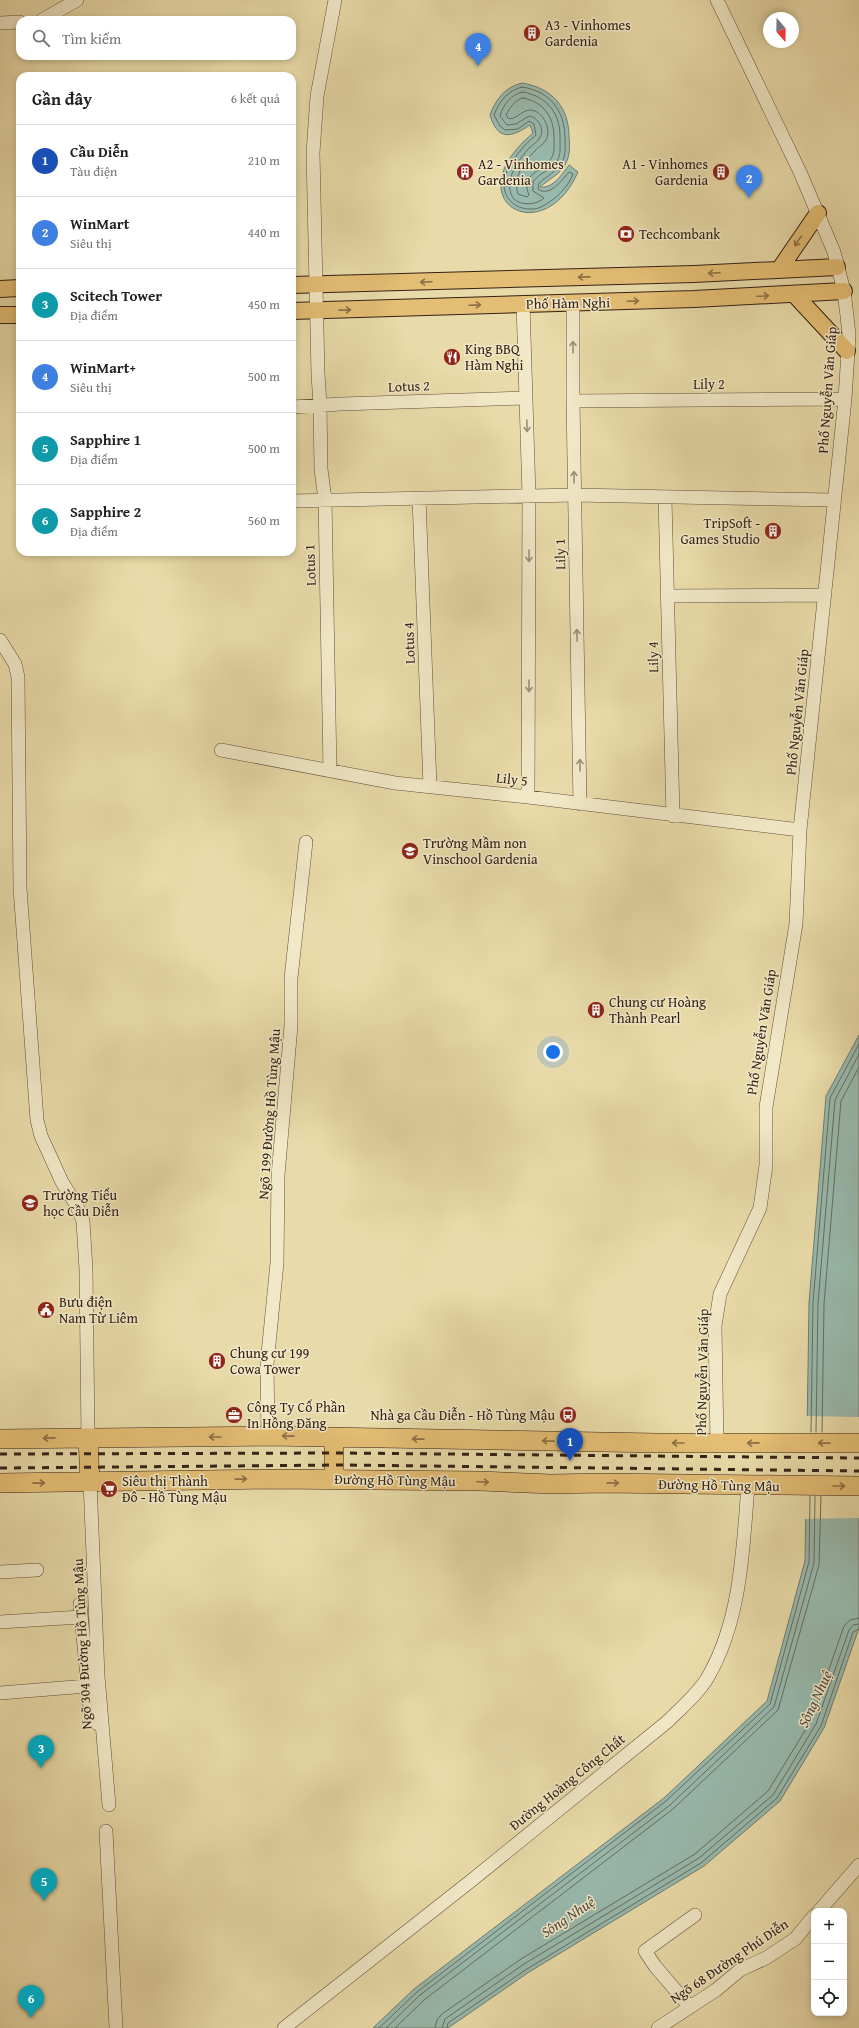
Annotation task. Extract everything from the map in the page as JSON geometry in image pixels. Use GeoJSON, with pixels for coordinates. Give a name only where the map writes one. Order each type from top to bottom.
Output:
{"type":"FeatureCollection","features":[{"type":"Feature","properties":{"kind":"highway"},"geometry":{"type":"LineString","coordinates":[[0,1439],[268,1436],[717,1443],[859,1443]]}},
{"type":"Feature","properties":{"kind":"highway"},"geometry":{"type":"LineString","coordinates":[[334,1437],[334,1479]]}},
{"type":"Feature","properties":{"kind":"highway"},"geometry":{"type":"LineString","coordinates":[[88,1438],[90,1482]]}},
{"type":"Feature","properties":{"kind":"highway","name":"Đường Hồ Tùng Mậu"},"geometry":{"type":"LineString","coordinates":[[0,1483],[272,1478],[551,1484],[603,1483],[859,1486]]}},
{"type":"Feature","properties":{"kind":"main road"},"geometry":{"type":"LineString","coordinates":[[779,270],[818,213]]}},
{"type":"Feature","properties":{"kind":"main road","name":"Phố Hàm Nghi"},"geometry":{"type":"LineString","coordinates":[[296,285],[837,267]]}},
{"type":"Feature","properties":{"kind":"main road"},"geometry":{"type":"LineString","coordinates":[[0,289],[16,288]]}},
{"type":"Feature","properties":{"kind":"main road","name":"Phố Hàm Nghi"},"geometry":{"type":"LineString","coordinates":[[296,311],[844,292]]}},
{"type":"Feature","properties":{"kind":"main road"},"geometry":{"type":"LineString","coordinates":[[794,294],[847,351]]}},
{"type":"Feature","properties":{"kind":"main road"},"geometry":{"type":"LineString","coordinates":[[0,315],[16,315]]}},
{"type":"Feature","properties":{"kind":"street"},"geometry":{"type":"LineString","coordinates":[[49,16],[76,0]]}},
{"type":"Feature","properties":{"kind":"street","name":"Lotus 1"},"geometry":{"type":"LineString","coordinates":[[330,771],[325,500],[321,469],[313,153],[317,96],[335,0]]}},
{"type":"Feature","properties":{"kind":"street","name":"Phố Nguyễn Văn Giáp"},"geometry":{"type":"LineString","coordinates":[[717,0],[818,213],[831,244],[844,292],[849,335],[845,399],[833,500],[825,595],[800,830],[796,924],[766,1099],[766,1165],[760,1208],[720,1294],[715,1326],[717,1443]]}},
{"type":"Feature","properties":{"kind":"street"},"geometry":{"type":"LineString","coordinates":[[0,23],[16,22]]}},
{"type":"Feature","properties":{"kind":"street","name":"Lily 1"},"geometry":{"type":"LineString","coordinates":[[573,302],[574,495],[580,804]]}},
{"type":"Feature","properties":{"kind":"street"},"geometry":{"type":"LineString","coordinates":[[523,303],[529,496],[528,797]]}},
{"type":"Feature","properties":{"kind":"street","name":"Lotus 2"},"geometry":{"type":"LineString","coordinates":[[296,407],[526,398]]}},
{"type":"Feature","properties":{"kind":"street","name":"Lily 2"},"geometry":{"type":"LineString","coordinates":[[573,401],[845,399]]}},
{"type":"Feature","properties":{"kind":"street"},"geometry":{"type":"LineString","coordinates":[[296,501],[574,495],[665,498],[750,497],[833,500]]}},
{"type":"Feature","properties":{"kind":"street","name":"Lotus 4"},"geometry":{"type":"LineString","coordinates":[[419,498],[430,786]]}},
{"type":"Feature","properties":{"kind":"street","name":"Lily 4"},"geometry":{"type":"LineString","coordinates":[[665,498],[673,816]]}},
{"type":"Feature","properties":{"kind":"street"},"geometry":{"type":"LineString","coordinates":[[668,596],[825,595]]}},
{"type":"Feature","properties":{"kind":"street"},"geometry":{"type":"LineString","coordinates":[[0,640],[14,664],[18,677],[20,888],[37,1120],[41,1136],[62,1182],[78,1206],[83,1220],[86,1269],[88,1438]]}},
{"type":"Feature","properties":{"kind":"street","name":"Lily 5"},"geometry":{"type":"LineString","coordinates":[[221,750],[395,783],[528,797],[673,816],[800,830]]}},
{"type":"Feature","properties":{"kind":"street","name":"Ngõ 199 Đường Hồ Tùng Mậu"},"geometry":{"type":"LineString","coordinates":[[268,1436],[268,1364],[277,1263],[278,1175],[291,1026],[291,978],[306,842]]}},
{"type":"Feature","properties":{"kind":"street","name":"Ngõ 304 Đường Hồ Tùng Mậu"},"geometry":{"type":"LineString","coordinates":[[90,1482],[98,1676],[109,1805]]}},
{"type":"Feature","properties":{"kind":"street","name":"Đường Hoàng Công Chất"},"geometry":{"type":"LineString","coordinates":[[284,2028],[472,1880],[667,1722],[708,1678],[724,1640],[734,1604],[740,1570],[748,1485]]}},
{"type":"Feature","properties":{"kind":"street"},"geometry":{"type":"LineString","coordinates":[[0,1572],[37,1570]]}},
{"type":"Feature","properties":{"kind":"street"},"geometry":{"type":"LineString","coordinates":[[0,1622],[81,1611],[91,1719],[102,1727]]}},
{"type":"Feature","properties":{"kind":"street"},"geometry":{"type":"LineString","coordinates":[[0,1693],[87,1686]]}},
{"type":"Feature","properties":{"kind":"street"},"geometry":{"type":"LineString","coordinates":[[106,1831],[116,2028]]}},
{"type":"Feature","properties":{"kind":"street"},"geometry":{"type":"LineString","coordinates":[[822,1908],[859,1865]]}},
{"type":"Feature","properties":{"kind":"street"},"geometry":{"type":"LineString","coordinates":[[690,2006],[655,1966],[645,1951],[695,1915]]}},
{"type":"Feature","properties":{"kind":"street","name":"Ngõ 68 Đường Phú Diễn"},"geometry":{"type":"LineString","coordinates":[[658,2028],[716,1990],[740,1970],[766,1958],[794,1939],[811,1919]]}},
{"type":"Feature","properties":{"kind":"water"},"geometry":{"type":"Polygon","coordinates":[[[522,83],[542,89],[550,94],[562,108],[568,126],[569,155],[567,162],[554,177],[540,187],[549,186],[553,183],[569,165],[578,172],[563,196],[545,209],[527,212],[512,208],[503,196],[501,179],[511,157],[533,133],[530,125],[517,132],[506,135],[497,130],[490,115],[502,94],[511,87],[522,83]]]}},
{"type":"Feature","properties":{"kind":"water","name":"Sông Nhuệ"},"geometry":{"type":"Polygon","coordinates":[[[859,1035],[859,1628],[824,1728],[780,1801],[704,1866],[529,1972],[448,2028],[373,2028],[414,1989],[664,1798],[767,1701],[805,1561],[809,1303],[826,1096],[859,1035]]]}},
{"type":"Feature","properties":{"kind":"pier"},"geometry":{"type":"Polygon","coordinates":[[[805,1416],[859,1417],[859,1518],[803,1519],[805,1416]]]}},
{"type":"Feature","properties":{"kind":"railway"},"geometry":{"type":"LineString","coordinates":[[0,1454],[340,1453],[859,1458]]}},
{"type":"Feature","properties":{"kind":"railway"},"geometry":{"type":"LineString","coordinates":[[0,1468],[340,1465],[859,1471]]}},
{"type":"Feature","properties":{"kind":"place","name":"A3 - Vinhomes Gardenia"},"geometry":{"type":"Point","coordinates":[532,33]}},
{"type":"Feature","properties":{"kind":"place","name":"WinMart+"},"geometry":{"type":"Point","coordinates":[478,66]}},
{"type":"Feature","properties":{"kind":"place","name":"A2 - Vinhomes Gardenia"},"geometry":{"type":"Point","coordinates":[465,172]}},
{"type":"Feature","properties":{"kind":"place","name":"A1 - Vinhomes Gardenia"},"geometry":{"type":"Point","coordinates":[721,172]}},
{"type":"Feature","properties":{"kind":"place","name":"WinMart"},"geometry":{"type":"Point","coordinates":[749,198]}},
{"type":"Feature","properties":{"kind":"place","name":"Techcombank"},"geometry":{"type":"Point","coordinates":[626,234]}},
{"type":"Feature","properties":{"kind":"place","name":"King BBQ Hàm Nghi"},"geometry":{"type":"Point","coordinates":[452,357]}},
{"type":"Feature","properties":{"kind":"place","name":"TripSoft - Games Studio"},"geometry":{"type":"Point","coordinates":[773,531]}},
{"type":"Feature","properties":{"kind":"place","name":"Trường Mầm non Vinschool Gardenia"},"geometry":{"type":"Point","coordinates":[410,851]}},
{"type":"Feature","properties":{"kind":"place","name":"Chung cư Hoàng Thành Pearl"},"geometry":{"type":"Point","coordinates":[596,1010]}},
{"type":"Feature","properties":{"kind":"place","name":"Trường Tiểu học Cầu Diễn"},"geometry":{"type":"Point","coordinates":[30,1203]}},
{"type":"Feature","properties":{"kind":"place","name":"Bưu điện Nam Từ Liêm"},"geometry":{"type":"Point","coordinates":[46,1310]}},
{"type":"Feature","properties":{"kind":"place","name":"Chung cư 199 Cowa Tower"},"geometry":{"type":"Point","coordinates":[217,1361]}},
{"type":"Feature","properties":{"kind":"place","name":"Công Ty Cổ Phần In Hồng Đăng"},"geometry":{"type":"Point","coordinates":[234,1415]}},
{"type":"Feature","properties":{"kind":"place","name":"Nhà ga Cầu Diễn - Hồ Tùng Mậu"},"geometry":{"type":"Point","coordinates":[568,1415]}},
{"type":"Feature","properties":{"kind":"place","name":"Cầu Diễn"},"geometry":{"type":"Point","coordinates":[570,1461]}},
{"type":"Feature","properties":{"kind":"place","name":"Siêu thị Thành Đô - Hồ Tùng Mậu"},"geometry":{"type":"Point","coordinates":[109,1489]}},
{"type":"Feature","properties":{"kind":"place","name":"Scitech Tower"},"geometry":{"type":"Point","coordinates":[41,1768]}},
{"type":"Feature","properties":{"kind":"place","name":"Sapphire 1"},"geometry":{"type":"Point","coordinates":[44,1901]}},
{"type":"Feature","properties":{"kind":"place","name":"Sapphire 2"},"geometry":{"type":"Point","coordinates":[31,2018]}}]}
